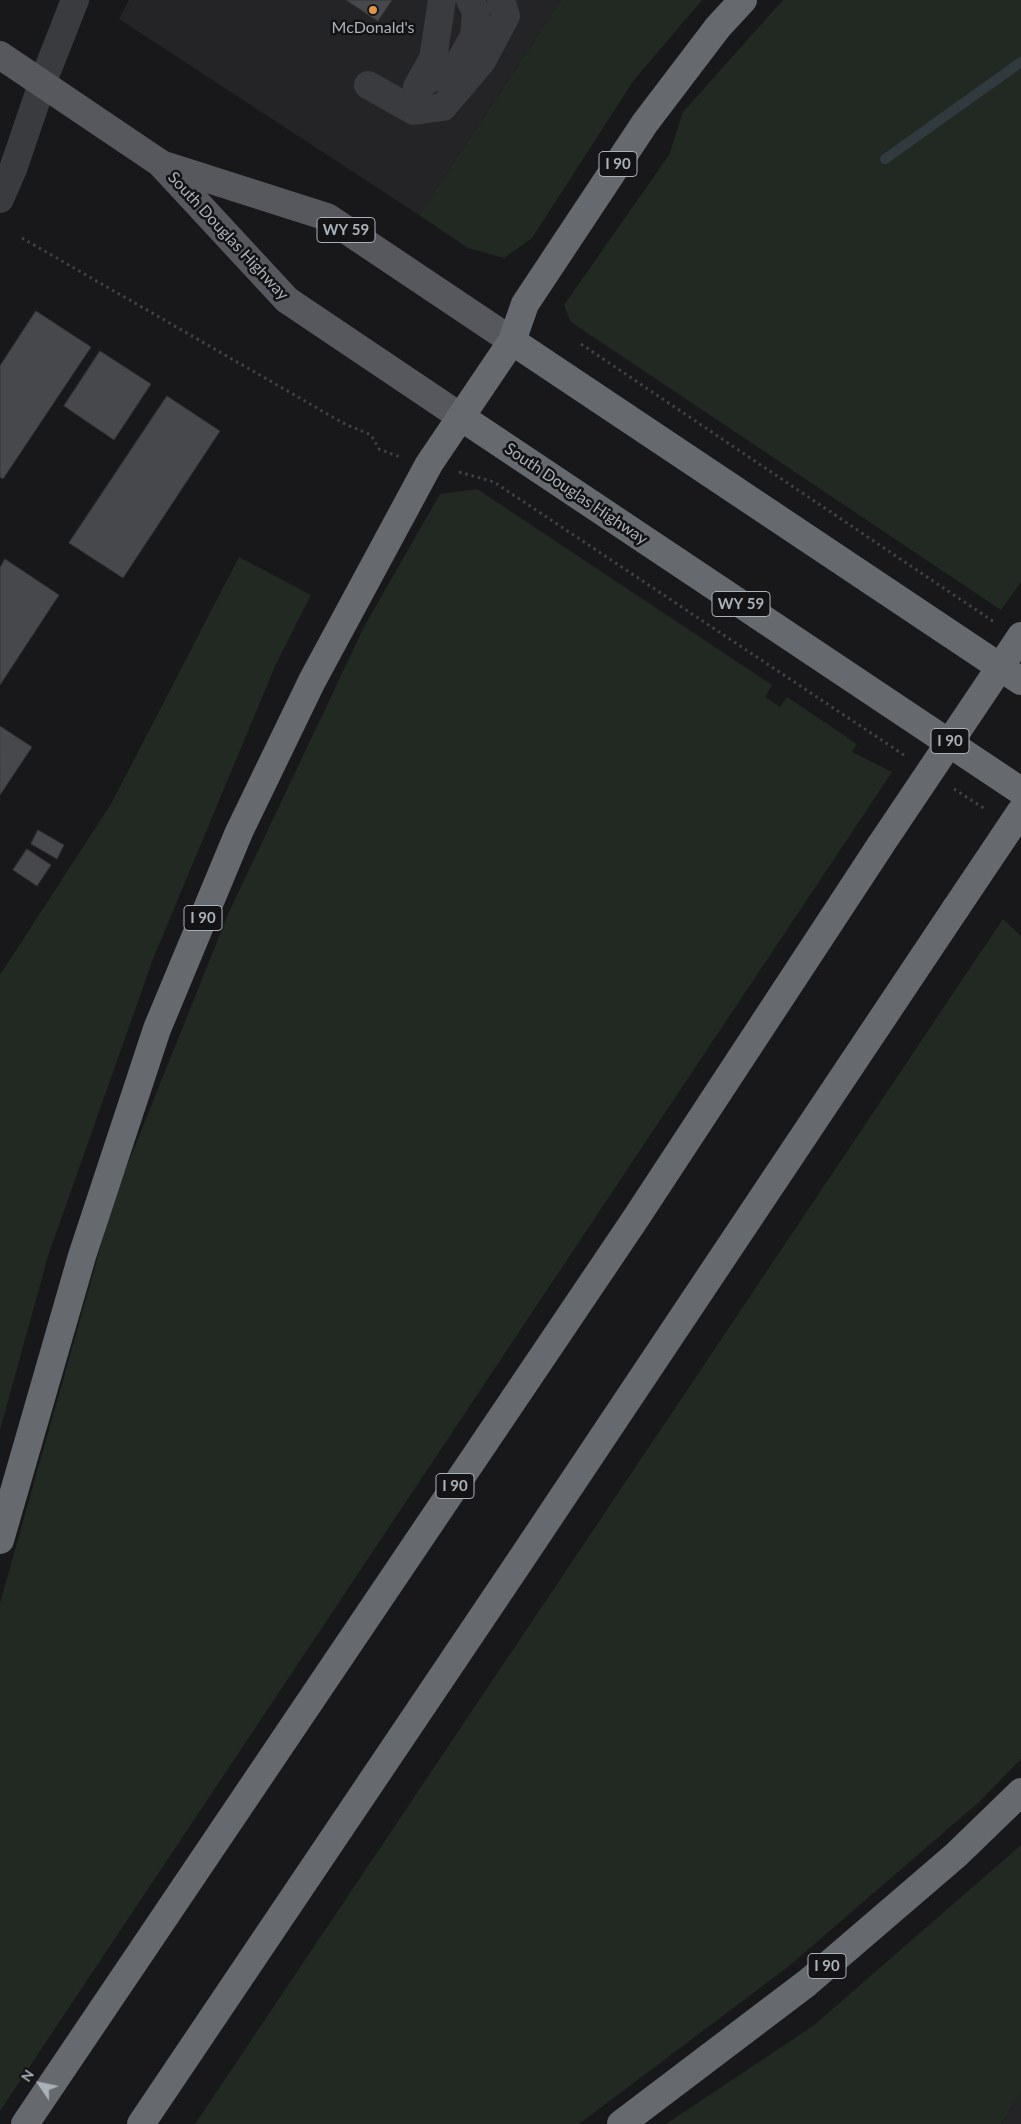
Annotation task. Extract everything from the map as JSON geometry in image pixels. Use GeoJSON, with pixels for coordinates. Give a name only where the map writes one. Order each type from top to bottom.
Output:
{"type":"FeatureCollection","features":[{"type":"Feature","properties":{"kind":"highway","name":"I 90"},"geometry":{"type":"LineString","coordinates":[[0,1540],[82,1256],[160,1020],[239,832],[312,681],[429,464],[512,341],[525,304],[645,123],[718,27],[743,0]]}},
{"type":"Feature","properties":{"kind":"highway","name":"South Douglas Highway"},"geometry":{"type":"LineString","coordinates":[[512,341],[1021,681]]}},
{"type":"Feature","properties":{"kind":"highway","name":"South Douglas Highway"},"geometry":{"type":"LineString","coordinates":[[461,417],[1021,791]]}},
{"type":"Feature","properties":{"kind":"highway","name":"I 90"},"geometry":{"type":"LineString","coordinates":[[25,2124],[630,1226],[880,846],[1021,636]]}},
{"type":"Feature","properties":{"kind":"highway"},"geometry":{"type":"LineString","coordinates":[[141,2124],[509,1578],[1021,811]]}},
{"type":"Feature","properties":{"kind":"highway","name":"I 90"},"geometry":{"type":"LineString","coordinates":[[621,2124],[807,1983],[956,1855],[1021,1792]]}},
{"type":"Feature","properties":{"kind":"main road","name":"South Douglas Highway"},"geometry":{"type":"LineString","coordinates":[[0,55],[160,163],[287,300],[461,417]]}},
{"type":"Feature","properties":{"kind":"main road","name":"South Douglas Highway"},"geometry":{"type":"LineString","coordinates":[[160,163],[327,217],[512,341]]}},
{"type":"Feature","properties":{"kind":"street"},"geometry":{"type":"LineString","coordinates":[[0,196],[13,169],[42,84],[75,0]]}},
{"type":"Feature","properties":{"kind":"street"},"geometry":{"type":"LineString","coordinates":[[442,0],[434,59],[406,91],[460,61],[474,36],[476,12],[470,0]]}},
{"type":"Feature","properties":{"kind":"street"},"geometry":{"type":"LineString","coordinates":[[368,86],[414,111],[443,107],[482,61],[506,16],[501,0]]}},
{"type":"Feature","properties":{"kind":"path"},"geometry":{"type":"LineString","coordinates":[[22,238],[343,423],[370,435],[379,449],[395,455]]}},
{"type":"Feature","properties":{"kind":"path"},"geometry":{"type":"LineString","coordinates":[[581,344],[996,624]]}},
{"type":"Feature","properties":{"kind":"path"},"geometry":{"type":"LineString","coordinates":[[494,482],[906,757]]}},
{"type":"Feature","properties":{"kind":"path"},"geometry":{"type":"LineString","coordinates":[[947,784],[988,812]]}},
{"type":"Feature","properties":{"kind":"shaded area"},"geometry":{"type":"Polygon","coordinates":[[[129,0],[561,0],[419,215],[119,19],[129,0]]]}},
{"type":"Feature","properties":{"kind":"shaded area"},"geometry":{"type":"Polygon","coordinates":[[[561,0],[702,0],[634,80],[532,238],[504,258],[468,248],[419,215],[561,0]]]}},
{"type":"Feature","properties":{"kind":"shaded area"},"geometry":{"type":"Polygon","coordinates":[[[783,0],[1021,0],[1021,582],[1001,610],[571,322],[564,305],[669,155],[683,112],[783,0]]]}},
{"type":"Feature","properties":{"kind":"shaded area"},"geometry":{"type":"Polygon","coordinates":[[[477,489],[772,685],[765,697],[780,707],[787,697],[857,744],[852,752],[892,772],[0,2111],[0,1603],[115,1196],[229,912],[365,625],[440,494],[477,489]]]}},
{"type":"Feature","properties":{"kind":"shaded area"},"geometry":{"type":"Polygon","coordinates":[[[239,557],[311,595],[276,664],[153,959],[48,1256],[0,1430],[0,975],[111,804],[239,557]]]}},
{"type":"Feature","properties":{"kind":"shaded area"},"geometry":{"type":"Polygon","coordinates":[[[1003,919],[1021,936],[1021,1759],[979,1802],[789,1966],[579,2124],[195,2124],[1003,919]]]}},
{"type":"Feature","properties":{"kind":"shaded area"},"geometry":{"type":"Polygon","coordinates":[[[1021,1845],[1021,2093],[1001,2124],[666,2124],[813,2026],[1021,1845]]]}},
{"type":"Feature","properties":{"kind":"shaded area"},"geometry":{"type":"Polygon","coordinates":[[[1021,2093],[1021,2124],[1001,2124],[1021,2093]]]}},
{"type":"Feature","properties":{"kind":"building","name":"McDonald's"},"geometry":{"type":"Polygon","coordinates":[[[346,0],[392,0],[378,21],[346,0]]]}},
{"type":"Feature","properties":{"kind":"building"},"geometry":{"type":"Polygon","coordinates":[[[36,311],[91,347],[3,479],[0,477],[0,366],[36,311]]]}},
{"type":"Feature","properties":{"kind":"building"},"geometry":{"type":"Polygon","coordinates":[[[100,351],[151,384],[114,440],[64,406],[100,351]]]}},
{"type":"Feature","properties":{"kind":"building"},"geometry":{"type":"Polygon","coordinates":[[[167,396],[220,431],[123,578],[69,543],[167,396]]]}},
{"type":"Feature","properties":{"kind":"building"},"geometry":{"type":"Polygon","coordinates":[[[5,559],[59,595],[0,685],[0,568],[5,559]]]}},
{"type":"Feature","properties":{"kind":"building"},"geometry":{"type":"Polygon","coordinates":[[[0,726],[32,747],[0,795],[0,726]]]}},
{"type":"Feature","properties":{"kind":"building"},"geometry":{"type":"Polygon","coordinates":[[[38,830],[64,845],[57,859],[31,844],[38,830]]]}},
{"type":"Feature","properties":{"kind":"building"},"geometry":{"type":"Polygon","coordinates":[[[27,849],[51,865],[37,886],[13,870],[27,849]]]}},
{"type":"Feature","properties":{"kind":"waterway"},"geometry":{"type":"LineString","coordinates":[[885,159],[1021,62]]}},
{"type":"Feature","properties":{"kind":"place","name":"McDonald's"},"geometry":{"type":"Point","coordinates":[373,10]}}]}
